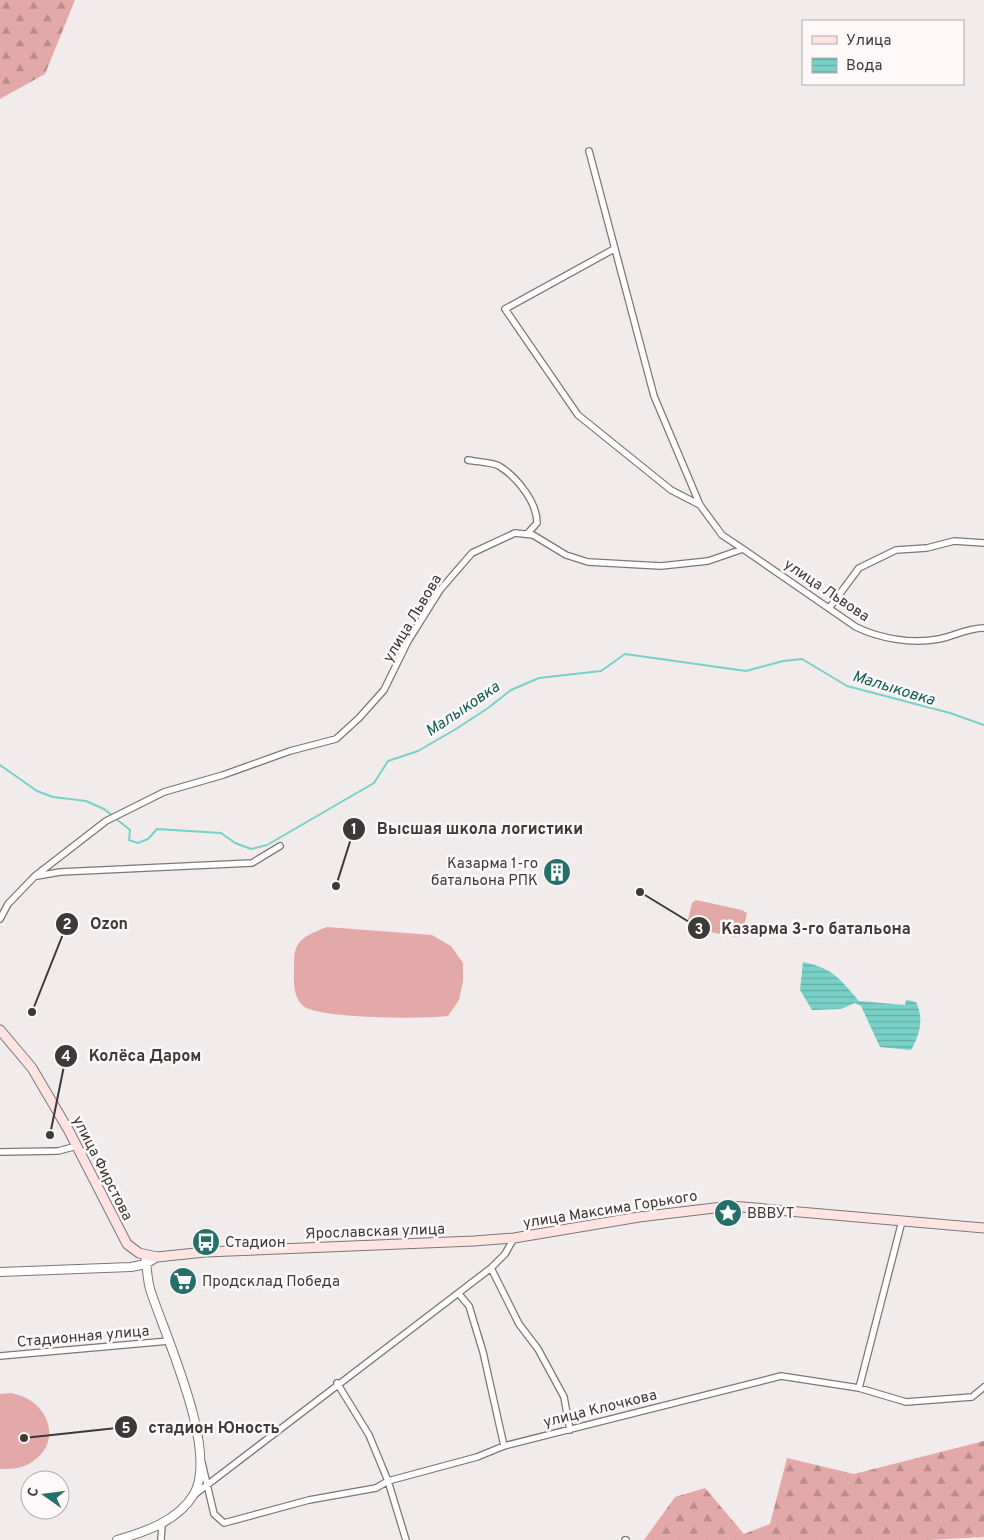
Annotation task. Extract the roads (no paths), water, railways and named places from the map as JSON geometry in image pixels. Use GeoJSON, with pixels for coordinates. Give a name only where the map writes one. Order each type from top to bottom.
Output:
{"type":"FeatureCollection","features":[{"type":"Feature","properties":{"kind":"main road","name":"улица Фирстова"},"geometry":{"type":"LineString","coordinates":[[0,1030],[32,1068],[77,1146],[123,1237],[132,1249],[145,1260],[157,1257]]}},
{"type":"Feature","properties":{"kind":"main road","name":"улица Максима Горького"},"geometry":{"type":"LineString","coordinates":[[514,1238],[639,1217],[731,1206],[984,1228]]}},
{"type":"Feature","properties":{"kind":"main road","name":"Ярославская улица"},"geometry":{"type":"LineString","coordinates":[[157,1257],[204,1252],[514,1238]]}},
{"type":"Feature","properties":{"kind":"street"},"geometry":{"type":"LineString","coordinates":[[589,151],[654,396],[700,505]]}},
{"type":"Feature","properties":{"kind":"street"},"geometry":{"type":"LineString","coordinates":[[614,249],[505,309],[578,415],[670,490],[700,505]]}},
{"type":"Feature","properties":{"kind":"street"},"geometry":{"type":"LineString","coordinates":[[468,460],[498,466],[522,486],[537,514],[538,523],[527,534]]}},
{"type":"Feature","properties":{"kind":"street","name":"улица Львова"},"geometry":{"type":"LineString","coordinates":[[700,505],[722,535],[830,607],[856,627],[875,636],[899,639],[938,639],[976,628],[984,628]]}},
{"type":"Feature","properties":{"kind":"street","name":"улица Львова"},"geometry":{"type":"LineString","coordinates":[[0,919],[8,904],[35,876],[106,821],[164,792],[223,775],[290,751],[336,739],[359,718],[384,690],[408,641],[440,590],[472,553],[515,534],[527,534]]}},
{"type":"Feature","properties":{"kind":"street"},"geometry":{"type":"LineString","coordinates":[[527,534],[566,555],[588,562],[661,566],[708,561],[743,549]]}},
{"type":"Feature","properties":{"kind":"street"},"geometry":{"type":"LineString","coordinates":[[830,607],[859,568],[896,550],[927,548],[954,542],[984,543]]}},
{"type":"Feature","properties":{"kind":"street"},"geometry":{"type":"LineString","coordinates":[[35,876],[60,872],[252,862],[280,846]]}},
{"type":"Feature","properties":{"kind":"street"},"geometry":{"type":"LineString","coordinates":[[0,1152],[58,1151],[77,1146]]}},
{"type":"Feature","properties":{"kind":"street"},"geometry":{"type":"LineString","coordinates":[[859,1388],[902,1220]]}},
{"type":"Feature","properties":{"kind":"street","name":"улица Максима Горького"},"geometry":{"type":"LineString","coordinates":[[194,1495],[337,1383],[459,1294],[505,1254],[514,1238]]}},
{"type":"Feature","properties":{"kind":"street"},"geometry":{"type":"LineString","coordinates":[[0,1272],[125,1267],[145,1260],[150,1287],[200,1440],[202,1461],[208,1484]]}},
{"type":"Feature","properties":{"kind":"street"},"geometry":{"type":"LineString","coordinates":[[491,1268],[519,1324],[538,1348],[564,1397],[570,1430]]}},
{"type":"Feature","properties":{"kind":"street"},"geometry":{"type":"LineString","coordinates":[[459,1294],[469,1306],[483,1352],[504,1446]]}},
{"type":"Feature","properties":{"kind":"street","name":"Стадионная улица"},"geometry":{"type":"LineString","coordinates":[[0,1356],[169,1341]]}},
{"type":"Feature","properties":{"kind":"street","name":"улица Клочкова"},"geometry":{"type":"LineString","coordinates":[[208,1484],[214,1514],[224,1523],[309,1500],[376,1488],[388,1481],[476,1457],[504,1446],[781,1376],[859,1388],[906,1402],[972,1396],[981,1392],[984,1387]]}},
{"type":"Feature","properties":{"kind":"street"},"geometry":{"type":"LineString","coordinates":[[337,1383],[369,1435],[388,1481],[406,1540]]}},
{"type":"Feature","properties":{"kind":"street"},"geometry":{"type":"LineString","coordinates":[[117,1540],[146,1532],[162,1524],[180,1510],[194,1495],[202,1461]]}},
{"type":"Feature","properties":{"kind":"street"},"geometry":{"type":"LineString","coordinates":[[161,1540],[162,1524]]}},
{"type":"Feature","properties":{"kind":"water"},"geometry":{"type":"Polygon","coordinates":[[[803,962],[829,971],[859,1001],[905,1005],[906,1000],[916,1002],[920,1014],[920,1026],[911,1050],[880,1047],[861,1006],[855,1003],[841,1009],[812,1010],[800,990],[803,962]]]}},
{"type":"Feature","properties":{"kind":"waterway","name":"Малыковка"},"geometry":{"type":"LineString","coordinates":[[0,765],[37,791],[53,797],[86,801],[104,809],[130,830],[129,840],[138,843],[148,839],[157,829],[221,833],[235,843],[251,849],[267,845],[374,783],[388,761],[418,751],[456,729],[511,690],[539,678],[601,671],[625,654],[746,671],[783,661],[802,659],[847,686],[950,713],[984,725]]}},
{"type":"Feature","properties":{"kind":"place","name":"Казарма 1-го батальона РПК"},"geometry":{"type":"Point","coordinates":[557,872]}},
{"type":"Feature","properties":{"kind":"place","name":"Высшая школа логистики"},"geometry":{"type":"Point","coordinates":[336,886]}},
{"type":"Feature","properties":{"kind":"place","name":"Казарма 3-го батальона"},"geometry":{"type":"Point","coordinates":[640,892]}},
{"type":"Feature","properties":{"kind":"place","name":"Ozon"},"geometry":{"type":"Point","coordinates":[32,1012]}},
{"type":"Feature","properties":{"kind":"place","name":"Колёса Даром"},"geometry":{"type":"Point","coordinates":[50,1135]}},
{"type":"Feature","properties":{"kind":"place","name":"ВВВУТ"},"geometry":{"type":"Point","coordinates":[728,1213]}},
{"type":"Feature","properties":{"kind":"place","name":"Стадион"},"geometry":{"type":"Point","coordinates":[206,1242]}},
{"type":"Feature","properties":{"kind":"place","name":"Продсклад Победа"},"geometry":{"type":"Point","coordinates":[183,1281]}},
{"type":"Feature","properties":{"kind":"place","name":"стадион Юность"},"geometry":{"type":"Point","coordinates":[24,1438]}}]}
